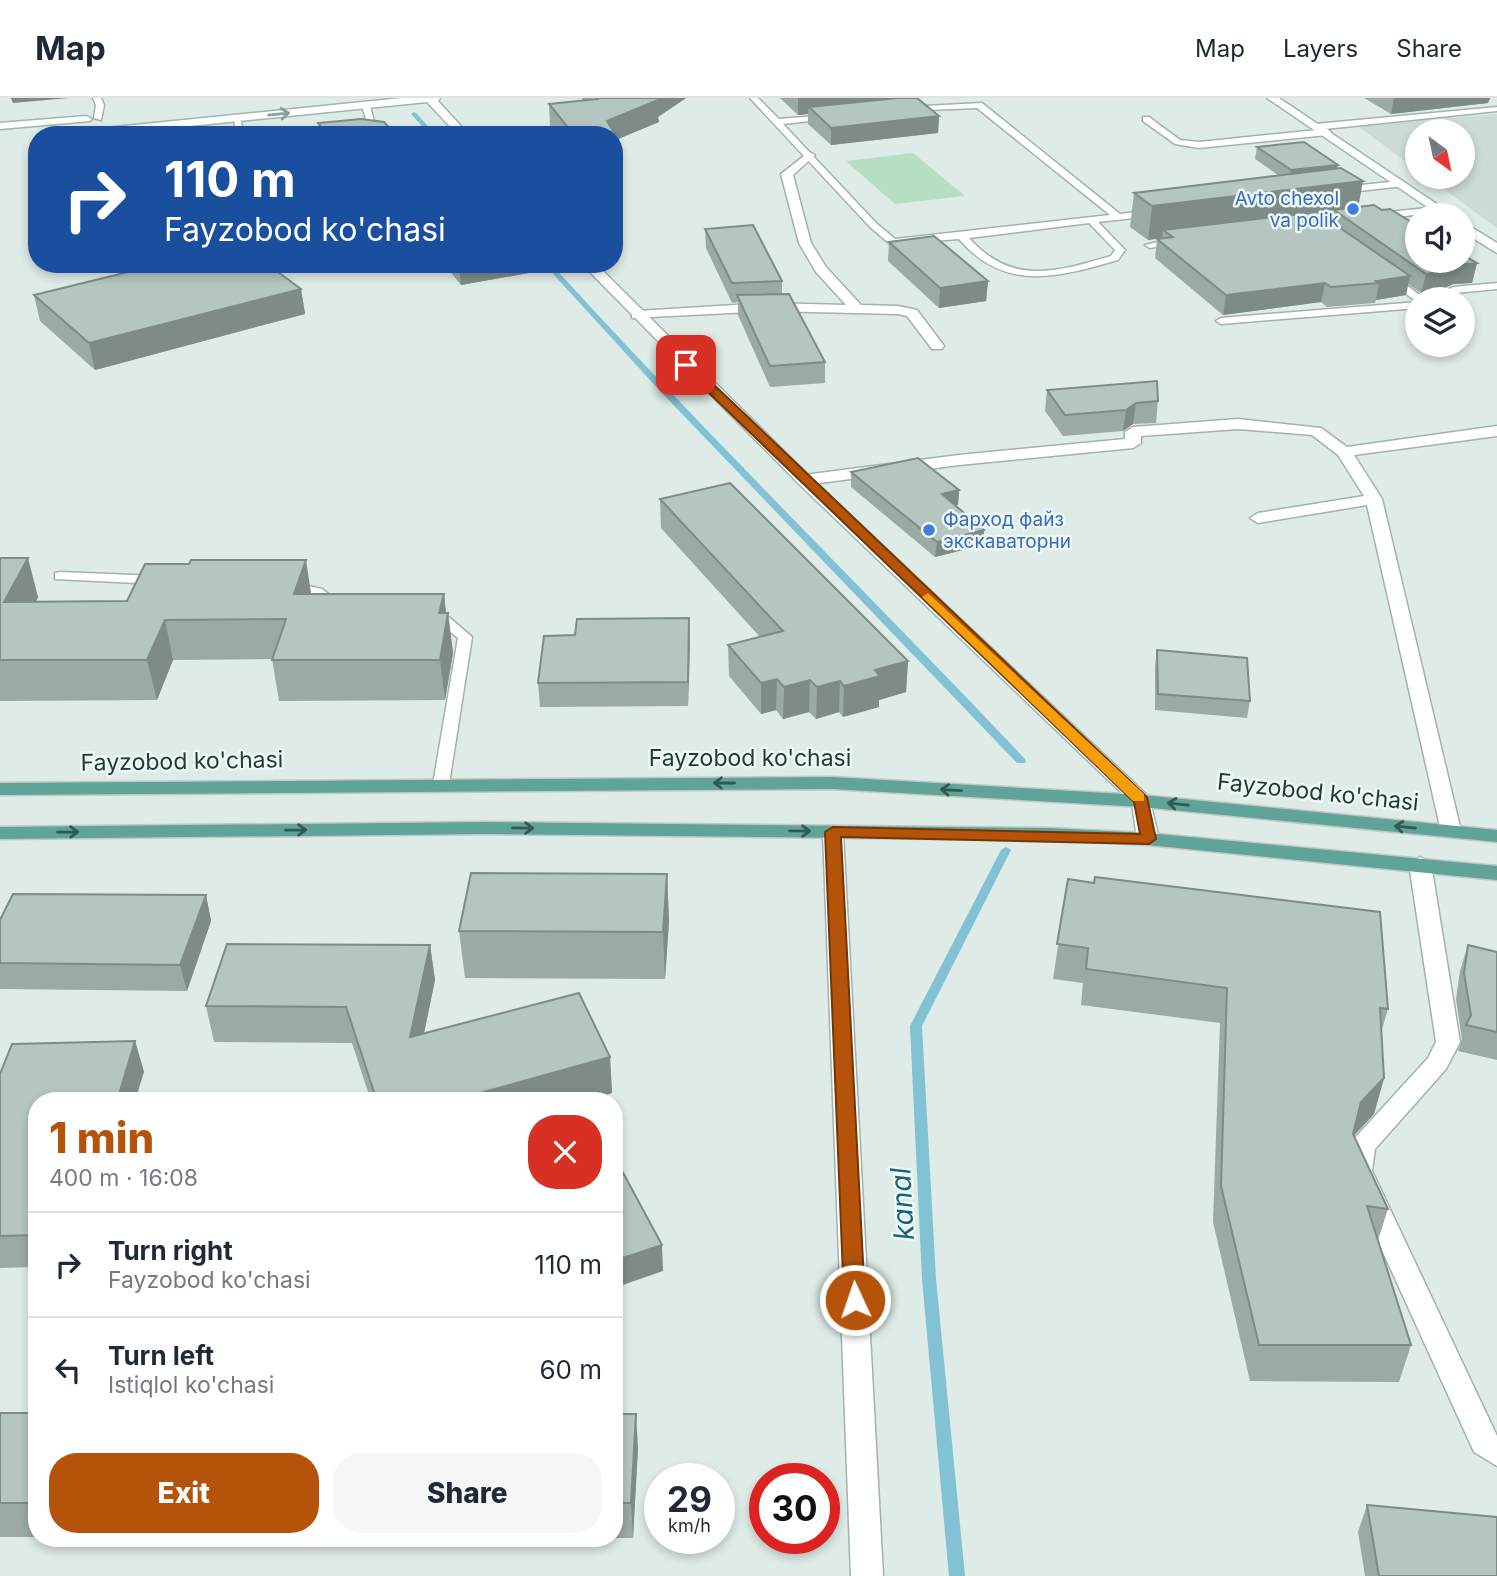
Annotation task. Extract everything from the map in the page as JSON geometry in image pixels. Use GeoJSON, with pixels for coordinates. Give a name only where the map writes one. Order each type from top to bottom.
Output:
{"type":"FeatureCollection","features":[{"type":"Feature","properties":{"kind":"main road","name":"Fayzobod ko'chasi"},"geometry":{"type":"LineString","coordinates":[[0,789],[832,783],[1142,801],[1497,836]]}},
{"type":"Feature","properties":{"kind":"main road"},"geometry":{"type":"LineString","coordinates":[[0,832],[485,828],[1149,839],[1497,873]]}},
{"type":"Feature","properties":{"kind":"street"},"geometry":{"type":"LineString","coordinates":[[231,105],[311,98]]}},
{"type":"Feature","properties":{"kind":"street"},"geometry":{"type":"LineString","coordinates":[[162,126],[431,98],[456,126]]}},
{"type":"Feature","properties":{"kind":"street"},"geometry":{"type":"LineString","coordinates":[[1272,98],[1430,203]]}},
{"type":"Feature","properties":{"kind":"street"},"geometry":{"type":"LineString","coordinates":[[0,126],[112,116]]}},
{"type":"Feature","properties":{"kind":"street"},"geometry":{"type":"LineString","coordinates":[[808,155],[787,174],[805,243],[821,270],[858,310]]}},
{"type":"Feature","properties":{"kind":"street"},"geometry":{"type":"LineString","coordinates":[[1475,234],[1497,249]]}},
{"type":"Feature","properties":{"kind":"street"},"geometry":{"type":"LineString","coordinates":[[597,273],[804,480],[1142,801],[1149,839]]}},
{"type":"Feature","properties":{"kind":"street"},"geometry":{"type":"LineString","coordinates":[[637,315],[768,307],[912,313],[937,346]]}},
{"type":"Feature","properties":{"kind":"street"},"geometry":{"type":"LineString","coordinates":[[804,480],[959,460],[1133,443],[1133,432],[1238,424],[1316,431],[1345,452],[1374,499],[1451,831]]}},
{"type":"Feature","properties":{"kind":"street"},"geometry":{"type":"LineString","coordinates":[[1345,452],[1497,431]]}},
{"type":"Feature","properties":{"kind":"street"},"geometry":{"type":"LineString","coordinates":[[1258,518],[1374,499]]}},
{"type":"Feature","properties":{"kind":"street"},"geometry":{"type":"LineString","coordinates":[[833,832],[867,1576]]}},
{"type":"Feature","properties":{"kind":"street"},"geometry":{"type":"LineString","coordinates":[[1420,864],[1448,1042],[1437,1063],[1363,1146],[1359,1171],[1484,1443],[1497,1453]]}},
{"type":"Feature","properties":{"kind":"lane"},"geometry":{"type":"LineString","coordinates":[[97,98],[100,105],[99,118]]}},
{"type":"Feature","properties":{"kind":"lane"},"geometry":{"type":"LineString","coordinates":[[754,98],[873,225],[893,242],[1165,212]]}},
{"type":"Feature","properties":{"kind":"lane"},"geometry":{"type":"LineString","coordinates":[[889,111],[958,104],[979,105],[1119,218]]}},
{"type":"Feature","properties":{"kind":"lane"},"geometry":{"type":"LineString","coordinates":[[366,106],[373,126]]}},
{"type":"Feature","properties":{"kind":"lane"},"geometry":{"type":"LineString","coordinates":[[1146,119],[1178,142],[1199,145],[1497,109]]}},
{"type":"Feature","properties":{"kind":"lane"},"geometry":{"type":"LineString","coordinates":[[777,122],[833,117]]}},
{"type":"Feature","properties":{"kind":"lane"},"geometry":{"type":"LineString","coordinates":[[237,119],[238,126]]}},
{"type":"Feature","properties":{"kind":"lane"},"geometry":{"type":"LineString","coordinates":[[1328,192],[1401,184]]}},
{"type":"Feature","properties":{"kind":"lane"},"geometry":{"type":"LineString","coordinates":[[1363,218],[1405,215]]}},
{"type":"Feature","properties":{"kind":"lane"},"geometry":{"type":"LineString","coordinates":[[962,236],[986,260],[1010,272],[1055,271],[1115,258],[1120,250],[1092,221]]}},
{"type":"Feature","properties":{"kind":"lane"},"geometry":{"type":"LineString","coordinates":[[1150,245],[1186,240]]}},
{"type":"Feature","properties":{"kind":"lane"},"geometry":{"type":"LineString","coordinates":[[1377,269],[1405,289]]}},
{"type":"Feature","properties":{"kind":"lane"},"geometry":{"type":"LineString","coordinates":[[1475,288],[1497,286]]}},
{"type":"Feature","properties":{"kind":"lane"},"geometry":{"type":"LineString","coordinates":[[1221,321],[1405,306]]}},
{"type":"Feature","properties":{"kind":"lane"},"geometry":{"type":"LineString","coordinates":[[60,576],[169,581]]}},
{"type":"Feature","properties":{"kind":"lane"},"geometry":{"type":"LineString","coordinates":[[278,585],[305,586],[327,597],[341,610],[354,612]]}},
{"type":"Feature","properties":{"kind":"lane"},"geometry":{"type":"LineString","coordinates":[[420,621],[446,621],[465,637],[441,784]]}},
{"type":"Feature","properties":{"kind":"shaded area"},"geometry":{"type":"Polygon","coordinates":[[[1497,114],[1497,228],[1475,212],[1475,203],[1463,203],[1443,189],[1475,189],[1475,119],[1439,119],[1497,114]]]}},
{"type":"Feature","properties":{"kind":"shaded area"},"geometry":{"type":"Polygon","coordinates":[[[1405,122],[1405,161],[1358,126],[1405,122]]]}},
{"type":"Feature","properties":{"kind":"green space"},"geometry":{"type":"Polygon","coordinates":[[[913,153],[965,196],[895,204],[846,161],[913,153]]]}},
{"type":"Feature","properties":{"kind":"building"},"geometry":{"type":"Polygon","coordinates":[[[917,98],[939,116],[831,128],[809,107],[917,98]]]}},
{"type":"Feature","properties":{"kind":"building"},"geometry":{"type":"Polygon","coordinates":[[[597,99],[658,100],[607,121],[610,126],[567,126],[549,104],[597,99]]]}},
{"type":"Feature","properties":{"kind":"building"},"geometry":{"type":"Polygon","coordinates":[[[361,119],[384,122],[388,126],[320,126],[318,123],[361,119]]]}},
{"type":"Feature","properties":{"kind":"building"},"geometry":{"type":"Polygon","coordinates":[[[1304,142],[1338,165],[1291,170],[1257,147],[1304,142]]]}},
{"type":"Feature","properties":{"kind":"building"},"geometry":{"type":"Polygon","coordinates":[[[1341,168],[1363,181],[1152,206],[1134,193],[1341,168]]]}},
{"type":"Feature","properties":{"kind":"building"},"geometry":{"type":"Polygon","coordinates":[[[1374,205],[1382,210],[1390,209],[1405,218],[1405,259],[1334,210],[1374,205]]]}},
{"type":"Feature","properties":{"kind":"building"},"geometry":{"type":"Polygon","coordinates":[[[1317,212],[1410,276],[1376,281],[1379,283],[1331,287],[1325,283],[1226,295],[1157,239],[1173,237],[1163,230],[1317,212]]]}},
{"type":"Feature","properties":{"kind":"building"},"geometry":{"type":"Polygon","coordinates":[[[753,225],[782,281],[732,283],[705,229],[753,225]]]}},
{"type":"Feature","properties":{"kind":"building"},"geometry":{"type":"Polygon","coordinates":[[[934,236],[988,281],[940,288],[889,242],[934,236]]]}},
{"type":"Feature","properties":{"kind":"building"},"geometry":{"type":"Polygon","coordinates":[[[124,273],[279,273],[301,289],[89,343],[34,295],[124,273]]]}},
{"type":"Feature","properties":{"kind":"building"},"geometry":{"type":"Polygon","coordinates":[[[789,294],[825,362],[770,366],[737,295],[789,294]]]}},
{"type":"Feature","properties":{"kind":"building"},"geometry":{"type":"Polygon","coordinates":[[[1157,381],[1158,401],[1136,403],[1126,410],[1065,415],[1047,390],[1157,381]]]}},
{"type":"Feature","properties":{"kind":"building"},"geometry":{"type":"Polygon","coordinates":[[[918,458],[959,490],[942,494],[984,530],[937,542],[851,472],[918,458]]]}},
{"type":"Feature","properties":{"kind":"building"},"geometry":{"type":"Polygon","coordinates":[[[730,483],[908,661],[875,670],[880,676],[844,686],[840,681],[817,687],[810,680],[784,687],[777,679],[761,683],[728,645],[783,631],[660,499],[730,483]]]}},
{"type":"Feature","properties":{"kind":"building"},"geometry":{"type":"Polygon","coordinates":[[[0,558],[28,558],[4,602],[127,601],[145,564],[189,564],[191,560],[306,560],[294,594],[444,594],[439,613],[448,613],[440,660],[272,660],[286,619],[165,620],[147,660],[0,660],[0,558]]]}},
{"type":"Feature","properties":{"kind":"building"},"geometry":{"type":"Polygon","coordinates":[[[689,618],[688,682],[538,683],[544,636],[575,635],[577,619],[689,618]]]}},
{"type":"Feature","properties":{"kind":"building"},"geometry":{"type":"Polygon","coordinates":[[[1157,650],[1247,658],[1250,701],[1158,694],[1157,650]]]}},
{"type":"Feature","properties":{"kind":"building"},"geometry":{"type":"Polygon","coordinates":[[[471,873],[667,874],[663,932],[459,931],[471,873]]]}},
{"type":"Feature","properties":{"kind":"building"},"geometry":{"type":"Polygon","coordinates":[[[1095,877],[1380,912],[1388,1009],[1380,1008],[1384,1078],[1361,1102],[1353,1134],[1388,1209],[1367,1206],[1411,1345],[1259,1345],[1221,1186],[1227,988],[1086,969],[1088,948],[1057,944],[1068,879],[1094,883],[1095,877]]]}},
{"type":"Feature","properties":{"kind":"building"},"geometry":{"type":"Polygon","coordinates":[[[13,894],[206,895],[180,965],[0,963],[0,920],[13,894]]]}},
{"type":"Feature","properties":{"kind":"building"},"geometry":{"type":"Polygon","coordinates":[[[227,944],[430,945],[410,1037],[579,993],[610,1057],[484,1092],[374,1092],[346,1007],[206,1006],[227,944]]]}},
{"type":"Feature","properties":{"kind":"building"},"geometry":{"type":"Polygon","coordinates":[[[1468,945],[1497,952],[1497,1032],[1466,1025],[1471,1015],[1464,973],[1468,945]]]}},
{"type":"Feature","properties":{"kind":"building"},"geometry":{"type":"Polygon","coordinates":[[[135,1041],[120,1092],[28,1092],[28,1235],[0,1236],[0,1074],[12,1044],[135,1041]]]}},
{"type":"Feature","properties":{"kind":"building"},"geometry":{"type":"Polygon","coordinates":[[[623,1173],[662,1245],[623,1258],[623,1173]]]}},
{"type":"Feature","properties":{"kind":"building"},"geometry":{"type":"Polygon","coordinates":[[[0,1413],[28,1413],[28,1503],[0,1503],[0,1413]]]}},
{"type":"Feature","properties":{"kind":"building"},"geometry":{"type":"Polygon","coordinates":[[[623,1414],[636,1414],[631,1503],[623,1503],[623,1414]]]}},
{"type":"Feature","properties":{"kind":"building"},"geometry":{"type":"Polygon","coordinates":[[[1367,1505],[1497,1517],[1497,1576],[1379,1576],[1367,1505]]]}},
{"type":"Feature","properties":{"kind":"waterway"},"geometry":{"type":"LineString","coordinates":[[414,114],[425,126]]}},
{"type":"Feature","properties":{"kind":"waterway"},"geometry":{"type":"LineString","coordinates":[[555,273],[1021,761]]}},
{"type":"Feature","properties":{"kind":"waterway","name":"kanal"},"geometry":{"type":"LineString","coordinates":[[957,1576],[929,1279],[916,1026],[1006,850]]}},
{"type":"Feature","properties":{"kind":"slow traffic"},"geometry":{"type":"LineString","coordinates":[[928,597],[1139,798]]}},
{"type":"Feature","properties":{"kind":"place","name":"Avto chexol va polik"},"geometry":{"type":"Point","coordinates":[1353,209]}},
{"type":"Feature","properties":{"kind":"place","name":"Фарход файз экскаваторни"},"geometry":{"type":"Point","coordinates":[929,530]}},
{"type":"Feature","properties":{"kind":"route"},"geometry":{"type":"LineString","coordinates":[[686,365],[1142,801],[1149,839],[1048,834],[833,832],[855,1300]]}}]}
